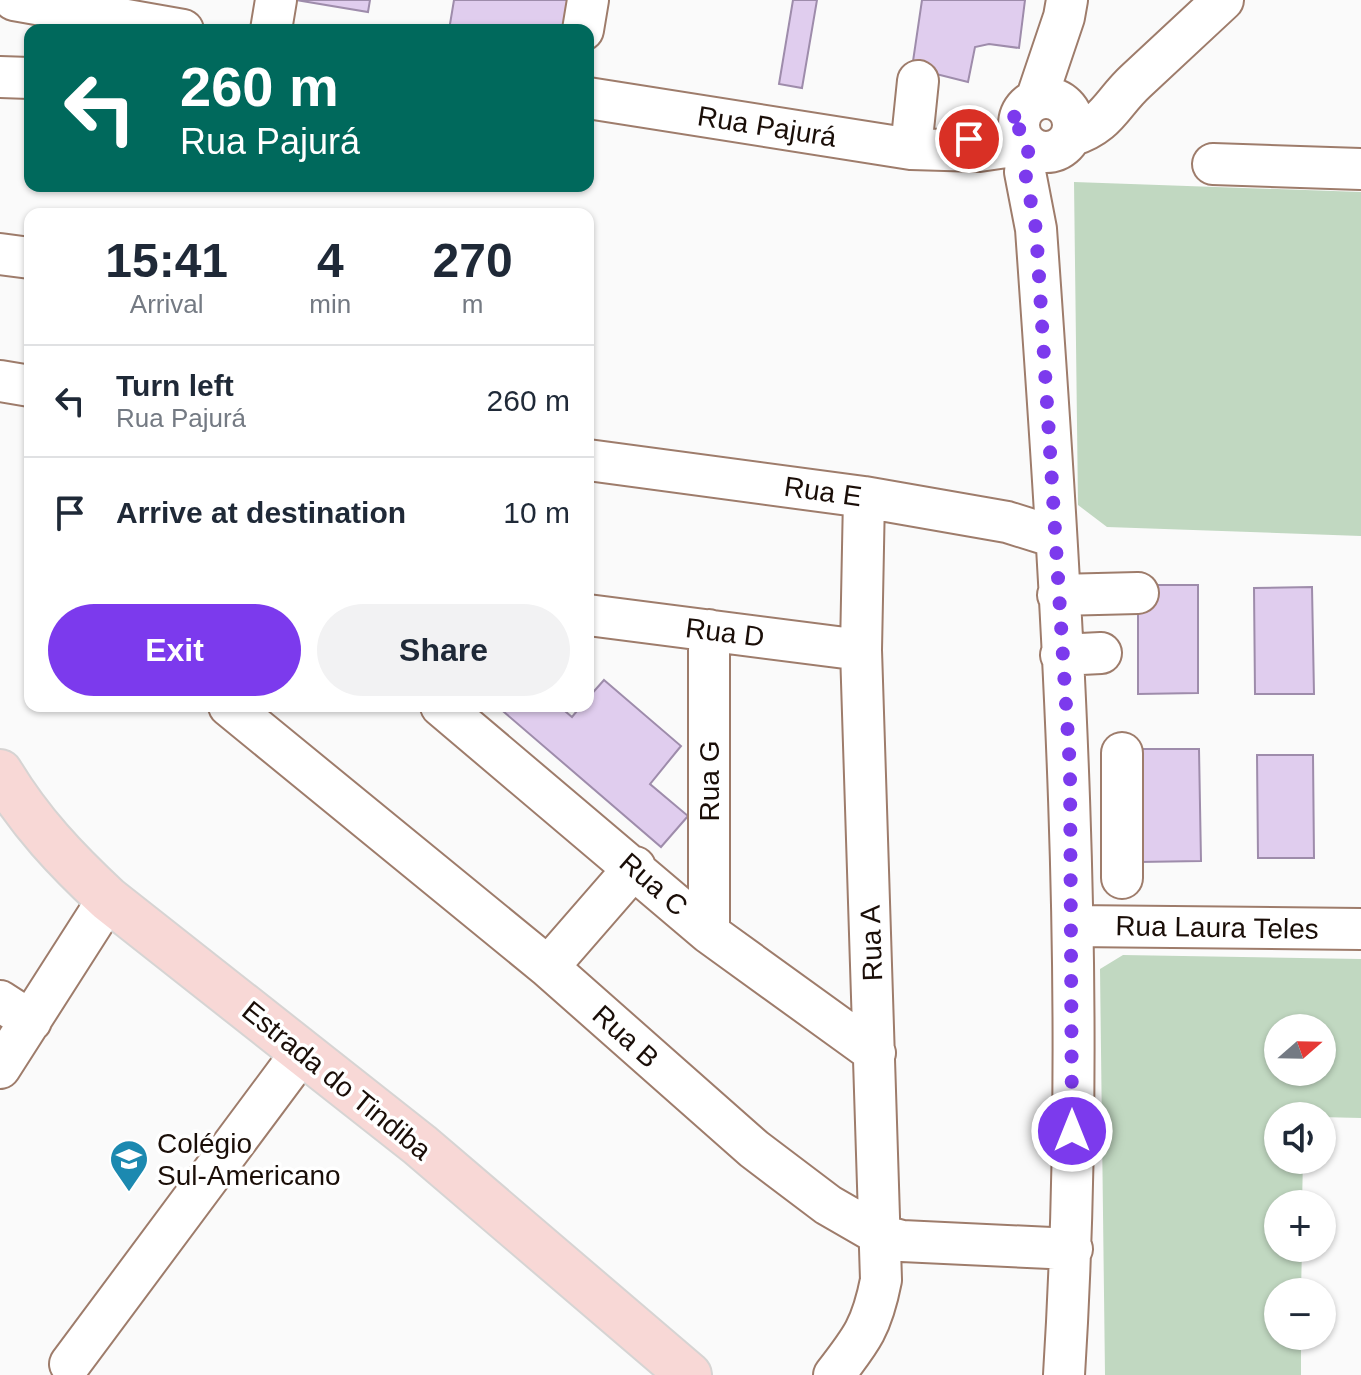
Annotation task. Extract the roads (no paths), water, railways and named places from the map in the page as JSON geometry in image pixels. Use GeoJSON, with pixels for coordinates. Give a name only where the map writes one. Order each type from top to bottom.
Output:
{"type":"FeatureCollection","features":[{"type":"Feature","properties":{"kind":"main road","name":"Estrada do Tindiba"},"geometry":{"type":"LineString","coordinates":[[0,772],[35,825],[66,860],[108,899],[420,1145],[689,1375]]}},
{"type":"Feature","properties":{"kind":"street"},"geometry":{"type":"LineString","coordinates":[[14,0],[149,24]]}},
{"type":"Feature","properties":{"kind":"street"},"geometry":{"type":"LineString","coordinates":[[272,24],[276,0]]}},
{"type":"Feature","properties":{"kind":"street"},"geometry":{"type":"LineString","coordinates":[[584,24],[588,0]]}},
{"type":"Feature","properties":{"kind":"street"},"geometry":{"type":"LineString","coordinates":[[1046,125],[1087,131],[1113,111],[1132,85],[1223,0]]}},
{"type":"Feature","properties":{"kind":"street"},"geometry":{"type":"LineString","coordinates":[[1064,1375],[1072,1249],[1070,768],[1036,229],[1025,172],[1046,125],[1065,8]]}},
{"type":"Feature","properties":{"kind":"street"},"geometry":{"type":"LineString","coordinates":[[0,77],[24,78]]}},
{"type":"Feature","properties":{"kind":"street"},"geometry":{"type":"LineString","coordinates":[[918,81],[928,149]]}},
{"type":"Feature","properties":{"kind":"street","name":"Rua Pajurá"},"geometry":{"type":"LineString","coordinates":[[594,99],[928,149],[979,151],[1046,125]]}},
{"type":"Feature","properties":{"kind":"street"},"geometry":{"type":"LineString","coordinates":[[1213,164],[1361,169]]}},
{"type":"Feature","properties":{"kind":"street"},"geometry":{"type":"LineString","coordinates":[[0,254],[24,257]]}},
{"type":"Feature","properties":{"kind":"street"},"geometry":{"type":"LineString","coordinates":[[0,381],[24,385]]}},
{"type":"Feature","properties":{"kind":"street","name":"Rua E"},"geometry":{"type":"LineString","coordinates":[[594,461],[864,497],[1007,522],[1055,537]]}},
{"type":"Feature","properties":{"kind":"street","name":"Rua A"},"geometry":{"type":"LineString","coordinates":[[834,1375],[865,1336],[875,1314],[881,1280],[861,650],[864,497]]}},
{"type":"Feature","properties":{"kind":"street"},"geometry":{"type":"LineString","coordinates":[[1058,595],[1138,593]]}},
{"type":"Feature","properties":{"kind":"street","name":"Rua D"},"geometry":{"type":"LineString","coordinates":[[594,616],[861,650]]}},
{"type":"Feature","properties":{"kind":"street","name":"Rua G"},"geometry":{"type":"LineString","coordinates":[[709,630],[709,933]]}},
{"type":"Feature","properties":{"kind":"street"},"geometry":{"type":"LineString","coordinates":[[1061,655],[1101,653]]}},
{"type":"Feature","properties":{"kind":"street","name":"Rua B"},"geometry":{"type":"LineString","coordinates":[[236,712],[548,967],[754,1149],[828,1205],[880,1235],[902,1241],[1072,1249]]}},
{"type":"Feature","properties":{"kind":"street","name":"Rua C"},"geometry":{"type":"LineString","coordinates":[[448,712],[635,867],[709,933],[875,1053]]}},
{"type":"Feature","properties":{"kind":"street"},"geometry":{"type":"LineString","coordinates":[[1070,768],[1122,761],[1122,878]]}},
{"type":"Feature","properties":{"kind":"street"},"geometry":{"type":"LineString","coordinates":[[548,967],[635,867]]}},
{"type":"Feature","properties":{"kind":"street"},"geometry":{"type":"LineString","coordinates":[[0,1068],[16,1011],[108,899]]}},
{"type":"Feature","properties":{"kind":"street","name":"Rua Laura Teles"},"geometry":{"type":"LineString","coordinates":[[1073,926],[1361,929]]}},
{"type":"Feature","properties":{"kind":"street"},"geometry":{"type":"LineString","coordinates":[[70,1364],[302,1052]]}},
{"type":"Feature","properties":{"kind":"place","name":"Colégio Sul-Americano"},"geometry":{"type":"Point","coordinates":[129,1193]}}]}
